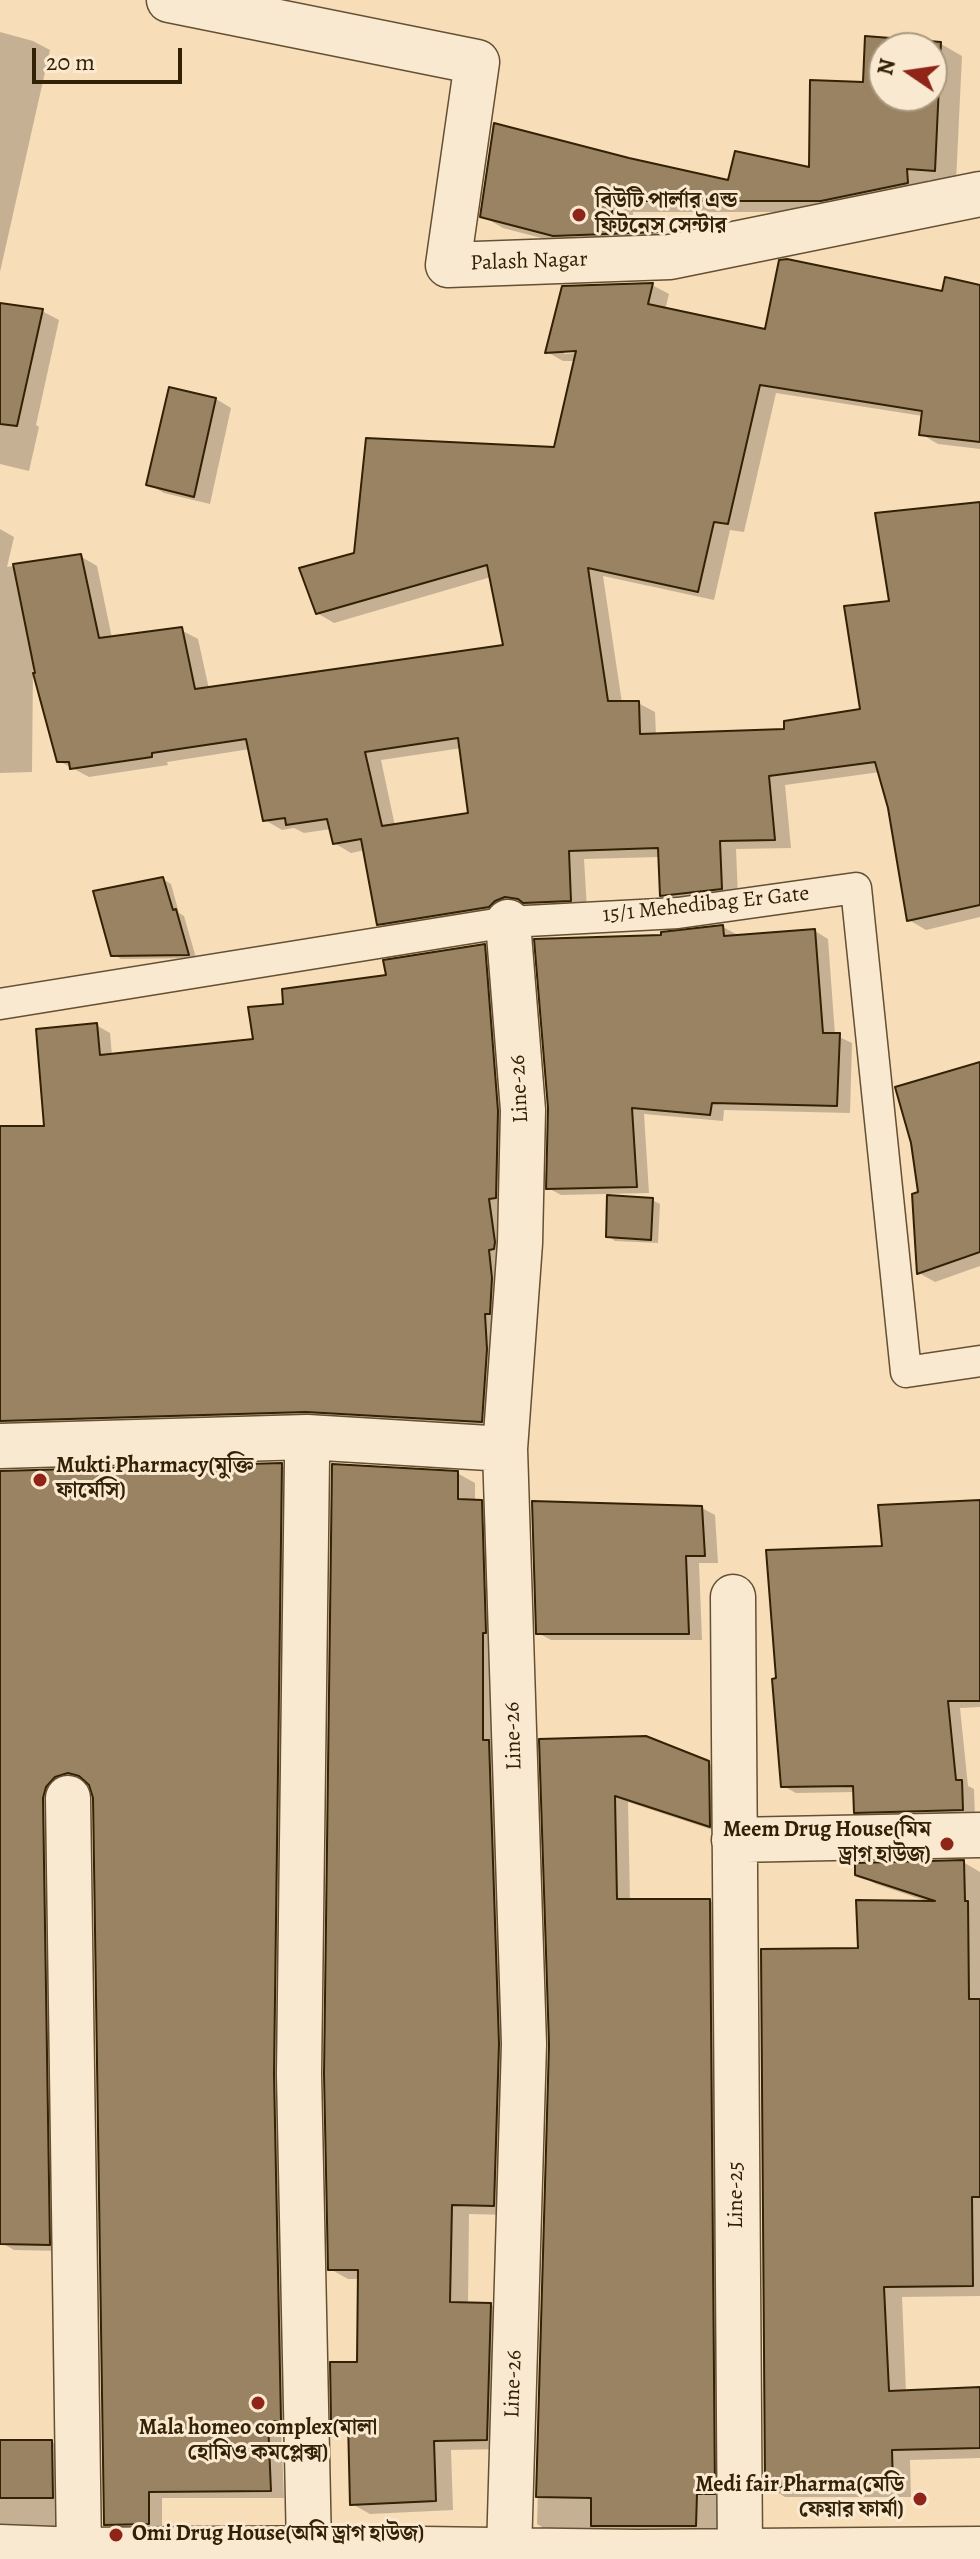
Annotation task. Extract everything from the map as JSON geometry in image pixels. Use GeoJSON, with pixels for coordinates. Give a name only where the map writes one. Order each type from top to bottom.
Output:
{"type":"FeatureCollection","features":[{"type":"Feature","properties":{"kind":"street","name":"Palash Nagar"},"geometry":{"type":"LineString","coordinates":[[169,0],[477,62],[448,265],[670,257],[980,194]]}},
{"type":"Feature","properties":{"kind":"street","name":"Line-26"},"geometry":{"type":"LineString","coordinates":[[508,922],[523,1110],[520,1243],[505,1449],[524,2044],[509,2551]]}},
{"type":"Feature","properties":{"kind":"street"},"geometry":{"type":"LineString","coordinates":[[0,1446],[307,1437],[505,1449]]}},
{"type":"Feature","properties":{"kind":"street"},"geometry":{"type":"LineString","coordinates":[[307,1458],[299,2074],[336,2552]]}},
{"type":"Feature","properties":{"kind":"street","name":"Line-25"},"geometry":{"type":"LineString","coordinates":[[733,1597],[740,2551]]}},
{"type":"Feature","properties":{"kind":"street"},"geometry":{"type":"LineString","coordinates":[[68,1798],[41,2551],[509,2551],[638,2556],[740,2551],[852,2555],[980,2549]]}},
{"type":"Feature","properties":{"kind":"street"},"geometry":{"type":"LineString","coordinates":[[734,1840],[980,1835]]}},
{"type":"Feature","properties":{"kind":"lane","name":"15/1 Mehedibag Er Gate"},"geometry":{"type":"LineString","coordinates":[[0,1004],[508,922],[678,913],[856,888],[906,1372],[980,1361]]}},
{"type":"Feature","properties":{"kind":"building"},"geometry":{"type":"Polygon","coordinates":[[[865,36],[868,36],[868,112],[938,112],[935,171],[907,169],[908,183],[821,201],[613,201],[611,222],[661,232],[553,236],[480,217],[494,123],[728,180],[735,151],[809,167],[810,80],[863,82],[865,36]]]}},
{"type":"Feature","properties":{"kind":"building"},"geometry":{"type":"Polygon","coordinates":[[[787,259],[942,291],[945,277],[980,285],[980,442],[919,435],[922,411],[760,385],[728,524],[714,522],[698,592],[588,568],[608,701],[639,701],[640,734],[784,729],[784,721],[860,709],[844,606],[889,601],[875,513],[980,502],[980,905],[907,921],[888,808],[875,762],[769,776],[775,840],[720,841],[722,889],[660,896],[658,848],[569,851],[571,901],[523,903],[505,897],[489,907],[377,925],[361,839],[333,844],[327,819],[286,825],[285,818],[263,821],[246,739],[70,769],[69,762],[57,762],[33,673],[13,564],[81,554],[99,638],[182,627],[195,689],[503,645],[487,565],[316,614],[299,568],[354,553],[366,438],[554,447],[576,351],[545,353],[562,286],[653,283],[648,304],[765,329],[779,260],[787,259]],[[458,738],[365,752],[382,826],[468,813],[458,738]]]}},
{"type":"Feature","properties":{"kind":"building"},"geometry":{"type":"Polygon","coordinates":[[[0,303],[43,309],[17,426],[0,424],[0,303]]]}},
{"type":"Feature","properties":{"kind":"building"},"geometry":{"type":"Polygon","coordinates":[[[169,387],[216,398],[194,497],[146,485],[169,387]]]}},
{"type":"Feature","properties":{"kind":"building"},"geometry":{"type":"Polygon","coordinates":[[[163,877],[189,955],[111,956],[93,891],[163,877]]]}},
{"type":"Feature","properties":{"kind":"building"},"geometry":{"type":"Polygon","coordinates":[[[723,925],[724,936],[815,929],[823,1033],[840,1033],[837,1106],[712,1103],[710,1115],[632,1108],[637,1187],[546,1189],[548,1108],[534,939],[661,935],[661,932],[723,925]]]}},
{"type":"Feature","properties":{"kind":"building"},"geometry":{"type":"Polygon","coordinates":[[[485,944],[498,1111],[496,1198],[489,1199],[495,1242],[494,1249],[489,1250],[492,1278],[490,1314],[485,1314],[487,1349],[482,1422],[306,1412],[0,1421],[0,1126],[44,1126],[36,1029],[97,1023],[100,1055],[253,1039],[248,1007],[283,1004],[282,989],[386,975],[383,960],[485,944]]]}},
{"type":"Feature","properties":{"kind":"building"},"geometry":{"type":"Polygon","coordinates":[[[980,1062],[980,1252],[917,1274],[912,1194],[918,1192],[911,1143],[895,1087],[980,1062]]]}},
{"type":"Feature","properties":{"kind":"building"},"geometry":{"type":"Polygon","coordinates":[[[607,1195],[653,1198],[651,1240],[606,1237],[607,1195]]]}},
{"type":"Feature","properties":{"kind":"building"},"geometry":{"type":"Polygon","coordinates":[[[282,1463],[274,2074],[281,2421],[268,2421],[271,2491],[149,2492],[149,2524],[104,2525],[93,1798],[89,1785],[79,1776],[68,1773],[55,1777],[46,1787],[43,1798],[50,2245],[0,2244],[0,1471],[282,1463]]]}},
{"type":"Feature","properties":{"kind":"building"},"geometry":{"type":"Polygon","coordinates":[[[332,1464],[458,1471],[458,1499],[482,1500],[486,1633],[483,1633],[483,1740],[489,1740],[499,2044],[494,2206],[452,2205],[450,2302],[491,2303],[487,2440],[434,2441],[436,2501],[350,2505],[348,2421],[331,2421],[330,2362],[357,2362],[358,2270],[328,2270],[324,2074],[332,1464]]]}},
{"type":"Feature","properties":{"kind":"building"},"geometry":{"type":"Polygon","coordinates":[[[980,1500],[980,1701],[948,1701],[956,1780],[962,1780],[963,1810],[854,1813],[853,1786],[781,1787],[766,1550],[882,1546],[878,1505],[980,1500]]]}},
{"type":"Feature","properties":{"kind":"building"},"geometry":{"type":"Polygon","coordinates":[[[532,1501],[702,1506],[705,1556],[686,1556],[689,1634],[536,1634],[532,1501]]]}},
{"type":"Feature","properties":{"kind":"building"},"geometry":{"type":"Polygon","coordinates":[[[646,1736],[709,1761],[710,1827],[615,1796],[617,1899],[710,1899],[715,2494],[697,2494],[696,2526],[591,2526],[591,2498],[536,2497],[549,2045],[539,1739],[646,1736]]]}},
{"type":"Feature","properties":{"kind":"building"},"geometry":{"type":"Polygon","coordinates":[[[964,1860],[965,1901],[968,1901],[969,1999],[980,1999],[980,2197],[972,2197],[973,2286],[884,2287],[889,2391],[980,2387],[980,2448],[892,2450],[893,2487],[765,2487],[761,1949],[858,1948],[856,1900],[935,1901],[855,1875],[855,1863],[964,1860]]]}},
{"type":"Feature","properties":{"kind":"building"},"geometry":{"type":"Polygon","coordinates":[[[0,2440],[52,2440],[53,2498],[0,2498],[0,2440]]]}},
{"type":"Feature","properties":{"kind":"place","name":"বিউটি পার্লার এন্ড ফিটনেস সেন্টার"},"geometry":{"type":"Point","coordinates":[579,215]}},
{"type":"Feature","properties":{"kind":"place","name":"Mukti Pharmacy(মুক্তি ফার্মেসি)"},"geometry":{"type":"Point","coordinates":[40,1480]}},
{"type":"Feature","properties":{"kind":"place","name":"Meem Drug House(মিম ড্রাগ হাউজ)"},"geometry":{"type":"Point","coordinates":[947,1844]}},
{"type":"Feature","properties":{"kind":"place","name":"Mala homeo complex(মালা হোমিও কমপ্লেক্স)"},"geometry":{"type":"Point","coordinates":[258,2403]}},
{"type":"Feature","properties":{"kind":"place","name":"Medi fair Pharma(মেডি ফেয়ার ফার্মা)"},"geometry":{"type":"Point","coordinates":[920,2499]}},
{"type":"Feature","properties":{"kind":"place","name":"Omi Drug House(অমি ড্রাগ হাউজ)"},"geometry":{"type":"Point","coordinates":[116,2535]}}]}
